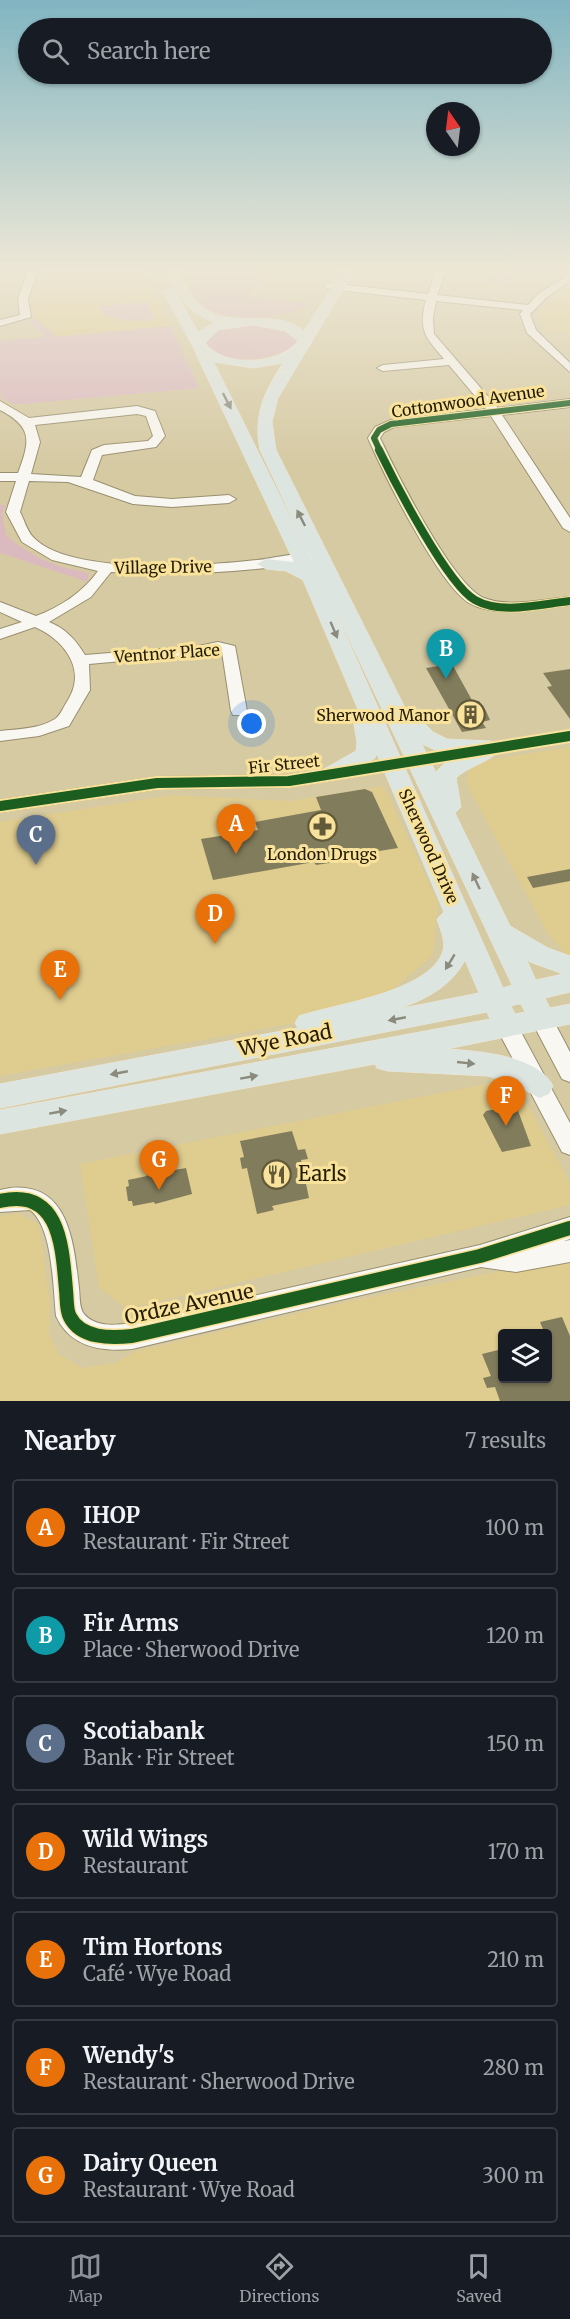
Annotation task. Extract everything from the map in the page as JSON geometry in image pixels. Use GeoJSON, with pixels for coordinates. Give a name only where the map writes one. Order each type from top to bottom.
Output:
{"type":"FeatureCollection","features":[{"type":"Feature","properties":{"kind":"main road","name":"Sherwood Drive"},"geometry":{"type":"LineString","coordinates":[[193,333],[308,556],[390,699],[542,1020]]}},
{"type":"Feature","properties":{"kind":"main road"},"geometry":{"type":"LineString","coordinates":[[204,333],[201,336],[200,346],[217,358],[244,363],[278,359],[301,346],[293,333]]}},
{"type":"Feature","properties":{"kind":"main road","name":"Sherwood Drive"},"geometry":{"type":"LineString","coordinates":[[308,333],[265,406],[263,432],[268,450],[356,683],[430,846],[507,1027]]}},
{"type":"Feature","properties":{"kind":"main road"},"geometry":{"type":"LineString","coordinates":[[268,560],[288,548],[308,556]]}},
{"type":"Feature","properties":{"kind":"main road"},"geometry":{"type":"LineString","coordinates":[[268,560],[290,566],[308,556]]}},
{"type":"Feature","properties":{"kind":"main road"},"geometry":{"type":"LineString","coordinates":[[332,774],[358,761],[367,751],[367,732],[356,683]]}},
{"type":"Feature","properties":{"kind":"main road"},"geometry":{"type":"LineString","coordinates":[[390,699],[423,738],[433,744],[490,748]]}},
{"type":"Feature","properties":{"kind":"main road"},"geometry":{"type":"LineString","coordinates":[[453,831],[444,776],[456,765],[490,748]]}},
{"type":"Feature","properties":{"kind":"main road"},"geometry":{"type":"LineString","coordinates":[[177,1062],[400,997],[442,974],[450,965],[457,945],[434,876],[430,846]]}},
{"type":"Feature","properties":{"kind":"main road"},"geometry":{"type":"LineString","coordinates":[[500,932],[538,955],[570,966]]}},
{"type":"Feature","properties":{"kind":"main road","name":"Wye Road"},"geometry":{"type":"LineString","coordinates":[[0,1096],[495,1000],[570,982]]}},
{"type":"Feature","properties":{"kind":"main road","name":"Wye Road"},"geometry":{"type":"LineString","coordinates":[[0,1122],[344,1059],[570,1014]]}},
{"type":"Feature","properties":{"kind":"main road"},"geometry":{"type":"LineString","coordinates":[[344,1059],[473,1063],[527,1075],[539,1086]]}},
{"type":"Feature","properties":{"kind":"street"},"geometry":{"type":"LineString","coordinates":[[429,333],[449,362],[494,411],[566,513],[570,528]]}},
{"type":"Feature","properties":{"kind":"street"},"geometry":{"type":"LineString","coordinates":[[533,333],[570,369]]}},
{"type":"Feature","properties":{"kind":"street"},"geometry":{"type":"LineString","coordinates":[[555,354],[570,353]]}},
{"type":"Feature","properties":{"kind":"street"},"geometry":{"type":"LineString","coordinates":[[383,368],[449,362]]}},
{"type":"Feature","properties":{"kind":"street","name":"Cottonwood Avenue"},"geometry":{"type":"LineString","coordinates":[[570,403],[391,424],[380,430],[374,438],[439,556],[462,590],[474,600],[502,606],[570,601]]}},
{"type":"Feature","properties":{"kind":"street"},"geometry":{"type":"LineString","coordinates":[[0,405],[27,422],[137,411],[151,414],[159,436],[152,444],[104,449],[96,453],[86,482]]}},
{"type":"Feature","properties":{"kind":"street","name":"Village Drive"},"geometry":{"type":"LineString","coordinates":[[27,422],[35,444],[13,512],[14,522],[32,544],[57,557],[106,568],[165,570],[268,560]]}},
{"type":"Feature","properties":{"kind":"street"},"geometry":{"type":"LineString","coordinates":[[0,477],[53,477],[86,482],[134,501],[172,503],[230,499]]}},
{"type":"Feature","properties":{"kind":"street","name":"Village Drive"},"geometry":{"type":"LineString","coordinates":[[0,634],[68,608],[97,584],[106,568]]}},
{"type":"Feature","properties":{"kind":"street"},"geometry":{"type":"LineString","coordinates":[[0,606],[57,631],[70,643],[80,660],[83,676],[82,690],[63,722],[39,731],[0,736]]}},
{"type":"Feature","properties":{"kind":"street","name":"Ventnor Place"},"geometry":{"type":"LineString","coordinates":[[80,660],[198,651],[218,646],[228,649],[239,711]]}},
{"type":"Feature","properties":{"kind":"street","name":"Fir Street"},"geometry":{"type":"LineString","coordinates":[[0,806],[157,783],[269,782],[570,736]]}},
{"type":"Feature","properties":{"kind":"street","name":"Sherwood Drive"},"geometry":{"type":"LineString","coordinates":[[542,1020],[570,1073]]}},
{"type":"Feature","properties":{"kind":"street","name":"Sherwood Drive"},"geometry":{"type":"LineString","coordinates":[[507,1027],[570,1145]]}},
{"type":"Feature","properties":{"kind":"street","name":"Ordze Avenue"},"geometry":{"type":"LineString","coordinates":[[0,1201],[25,1199],[40,1202],[46,1208],[56,1230],[69,1316],[76,1326],[90,1334],[107,1339],[132,1336],[480,1256],[570,1228]]}},
{"type":"Feature","properties":{"kind":"street"},"geometry":{"type":"LineString","coordinates":[[480,1256],[495,1261],[570,1251]]}},
{"type":"Feature","properties":{"kind":"shaded area"},"geometry":{"type":"Polygon","coordinates":[[[42,333],[53,333],[57,337],[94,333],[173,333],[199,388],[23,404],[14,404],[0,398],[3,395],[0,394],[0,341],[46,337],[42,333]]]}},
{"type":"Feature","properties":{"kind":"shaded area"},"geometry":{"type":"Polygon","coordinates":[[[53,333],[94,333],[57,337],[53,333]]]}},
{"type":"Feature","properties":{"kind":"shaded area"},"geometry":{"type":"Polygon","coordinates":[[[213,333],[290,333],[297,339],[296,345],[275,355],[251,359],[239,359],[217,353],[207,346],[206,340],[213,333]]]}},
{"type":"Feature","properties":{"kind":"shaded area"},"geometry":{"type":"Polygon","coordinates":[[[0,505],[5,505],[2,514],[6,535],[42,559],[88,574],[88,582],[0,553],[0,505]]]}},
{"type":"Feature","properties":{"kind":"shaded area"},"geometry":{"type":"Polygon","coordinates":[[[570,747],[570,956],[566,955],[547,932],[466,783],[469,770],[482,761],[570,747]]]}},
{"type":"Feature","properties":{"kind":"shaded area"},"geometry":{"type":"Polygon","coordinates":[[[383,786],[438,902],[433,955],[386,995],[307,1021],[0,1076],[0,822],[171,795],[290,801],[383,786]]]}},
{"type":"Feature","properties":{"kind":"shaded area"},"geometry":{"type":"Polygon","coordinates":[[[496,1082],[520,1091],[570,1183],[570,1205],[126,1309],[99,1287],[80,1164],[496,1082]]]}},
{"type":"Feature","properties":{"kind":"shaded area"},"geometry":{"type":"Polygon","coordinates":[[[17,1213],[39,1224],[50,1304],[49,1335],[59,1354],[82,1368],[115,1363],[136,1351],[337,1304],[570,1257],[570,1401],[0,1401],[0,1216],[17,1213]]]}},
{"type":"Feature","properties":{"kind":"building"},"geometry":{"type":"Polygon","coordinates":[[[452,664],[473,702],[479,701],[486,711],[490,720],[482,722],[486,728],[462,732],[426,668],[452,664]]]}},
{"type":"Feature","properties":{"kind":"building"},"geometry":{"type":"Polygon","coordinates":[[[570,669],[570,719],[547,687],[552,686],[543,673],[570,669]]]}},
{"type":"Feature","properties":{"kind":"building","name":"London Drugs"},"geometry":{"type":"Polygon","coordinates":[[[365,789],[372,792],[398,848],[373,852],[375,856],[316,865],[314,862],[213,880],[201,839],[258,830],[255,822],[321,810],[316,797],[365,789]]]}},
{"type":"Feature","properties":{"kind":"building"},"geometry":{"type":"Polygon","coordinates":[[[570,869],[570,881],[533,888],[527,877],[570,869]]]}},
{"type":"Feature","properties":{"kind":"building"},"geometry":{"type":"Polygon","coordinates":[[[512,1106],[517,1108],[531,1146],[502,1152],[483,1115],[486,1111],[512,1106]]]}},
{"type":"Feature","properties":{"kind":"building","name":"Earls"},"geometry":{"type":"Polygon","coordinates":[[[292,1131],[298,1150],[305,1149],[308,1159],[301,1160],[309,1198],[272,1206],[274,1210],[257,1214],[247,1168],[242,1169],[240,1158],[244,1157],[240,1141],[292,1131]]]}},
{"type":"Feature","properties":{"kind":"building"},"geometry":{"type":"Polygon","coordinates":[[[162,1168],[163,1172],[186,1168],[192,1194],[155,1204],[154,1202],[133,1206],[132,1201],[128,1201],[126,1187],[129,1186],[128,1180],[147,1176],[146,1171],[162,1168]]]}},
{"type":"Feature","properties":{"kind":"building"},"geometry":{"type":"Polygon","coordinates":[[[562,1317],[570,1336],[570,1401],[500,1401],[495,1387],[487,1388],[483,1378],[491,1376],[482,1354],[498,1350],[498,1383],[552,1383],[552,1329],[543,1329],[540,1322],[562,1317]]]}},
{"type":"Feature","properties":{"kind":"cycle path"},"geometry":{"type":"LineString","coordinates":[[570,403],[391,424],[379,430],[374,438],[420,526],[451,575],[465,592],[475,600],[498,606],[570,601]]}},
{"type":"Feature","properties":{"kind":"cycle path"},"geometry":{"type":"LineString","coordinates":[[0,806],[157,783],[289,781],[570,736]]}},
{"type":"Feature","properties":{"kind":"cycle path"},"geometry":{"type":"LineString","coordinates":[[0,1201],[15,1199],[37,1201],[48,1212],[54,1223],[62,1255],[69,1316],[82,1329],[105,1337],[132,1336],[480,1256],[570,1228]]}},
{"type":"Feature","properties":{"kind":"place","name":"Fir Arms"},"geometry":{"type":"Point","coordinates":[446,679]}},
{"type":"Feature","properties":{"kind":"place","name":"Sherwood Manor"},"geometry":{"type":"Point","coordinates":[471,715]}},
{"type":"Feature","properties":{"kind":"place","name":"London Drugs"},"geometry":{"type":"Point","coordinates":[322,826]}},
{"type":"Feature","properties":{"kind":"place","name":"IHOP"},"geometry":{"type":"Point","coordinates":[236,854]}},
{"type":"Feature","properties":{"kind":"place","name":"Scotiabank"},"geometry":{"type":"Point","coordinates":[36,865]}},
{"type":"Feature","properties":{"kind":"place","name":"Wild Wings"},"geometry":{"type":"Point","coordinates":[215,944]}},
{"type":"Feature","properties":{"kind":"place","name":"Tim Hortons"},"geometry":{"type":"Point","coordinates":[60,1000]}},
{"type":"Feature","properties":{"kind":"place","name":"Wendy's"},"geometry":{"type":"Point","coordinates":[506,1126]}},
{"type":"Feature","properties":{"kind":"place","name":"Earls"},"geometry":{"type":"Point","coordinates":[277,1174]}},
{"type":"Feature","properties":{"kind":"place","name":"Dairy Queen"},"geometry":{"type":"Point","coordinates":[159,1190]}}]}
